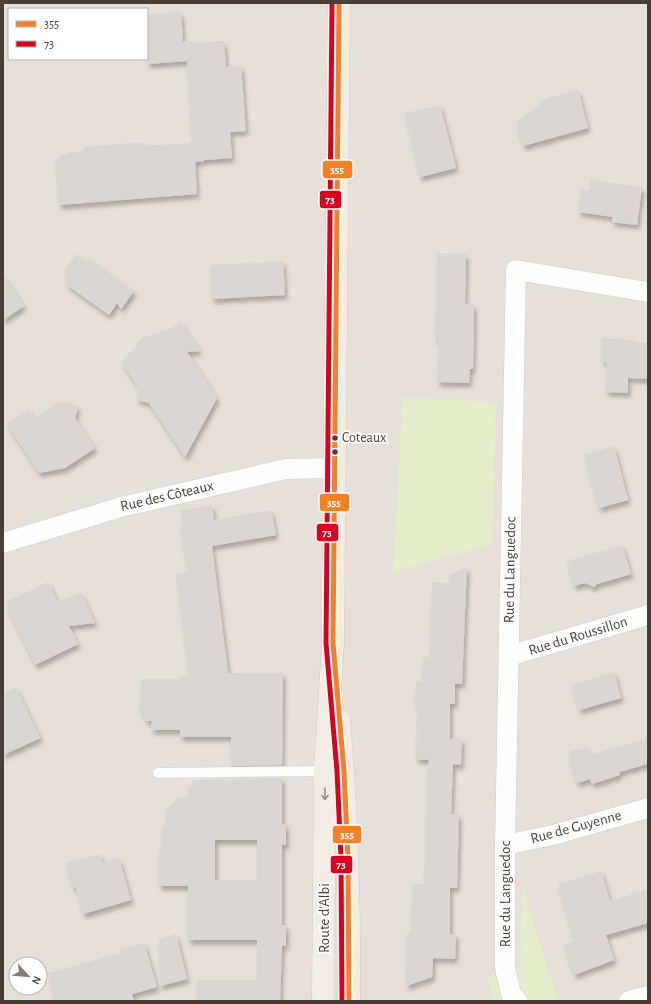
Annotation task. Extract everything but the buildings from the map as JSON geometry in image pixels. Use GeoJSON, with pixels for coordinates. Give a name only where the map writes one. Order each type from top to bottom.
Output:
{"type":"FeatureCollection","features":[{"type":"Feature","properties":{"kind":"main road","name":"Route d'Albi"},"geometry":{"type":"LineString","coordinates":[[323,1001],[334,771],[333,643],[339,3]]}},
{"type":"Feature","properties":{"kind":"main road","name":"Route d'Albi"},"geometry":{"type":"LineString","coordinates":[[334,771],[348,858],[349,1001]]}},
{"type":"Feature","properties":{"kind":"street","name":"Rue du Languedoc"},"geometry":{"type":"LineString","coordinates":[[518,1001],[511,994],[504,968],[516,270],[648,292]]}},
{"type":"Feature","properties":{"kind":"street","name":"Rue des Côteaux"},"geometry":{"type":"LineString","coordinates":[[3,543],[121,507],[286,469],[335,468]]}},
{"type":"Feature","properties":{"kind":"street","name":"Rue du Roussillon"},"geometry":{"type":"LineString","coordinates":[[509,656],[648,615]]}},
{"type":"Feature","properties":{"kind":"street","name":"Rue de Guyenne"},"geometry":{"type":"LineString","coordinates":[[505,845],[553,835],[648,808]]}},
{"type":"Feature","properties":{"kind":"street"},"geometry":{"type":"LineString","coordinates":[[629,1001],[648,996]]}},
{"type":"Feature","properties":{"kind":"lane"},"geometry":{"type":"LineString","coordinates":[[158,773],[334,771]]}},
{"type":"Feature","properties":{"kind":"shaded area"},"geometry":{"type":"Polygon","coordinates":[[[3,3],[648,3],[648,1001],[3,1001],[3,3]]]}},
{"type":"Feature","properties":{"kind":"green space"},"geometry":{"type":"Polygon","coordinates":[[[403,398],[496,402],[492,544],[393,572],[403,398]]]}},
{"type":"Feature","properties":{"kind":"green space"},"geometry":{"type":"Polygon","coordinates":[[[522,887],[558,1001],[492,1001],[488,978],[520,967],[522,887]]]}},
{"type":"Feature","properties":{"kind":"transit line","name":"73"},"geometry":{"type":"LineString","coordinates":[[332,3],[326,643],[337,771],[341,858],[342,1001]]}},
{"type":"Feature","properties":{"kind":"transit line","name":"355"},"geometry":{"type":"LineString","coordinates":[[339,3],[333,643],[344,771],[348,858],[349,1001]]}},
{"type":"Feature","properties":{"kind":"place","name":"Coteaux"},"geometry":{"type":"Point","coordinates":[335,438]}}]}
